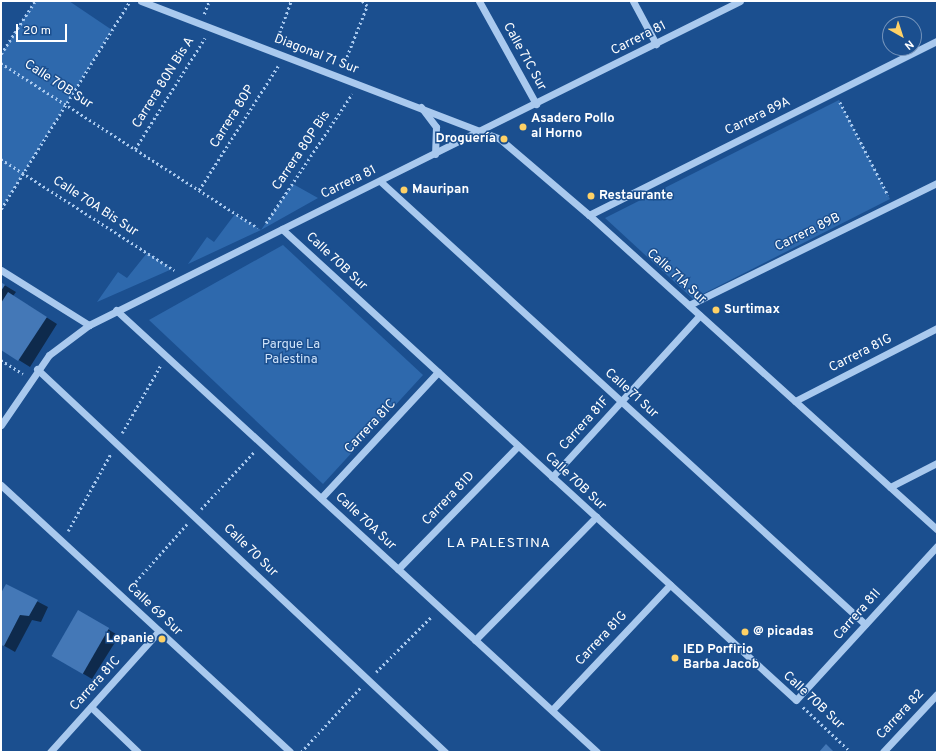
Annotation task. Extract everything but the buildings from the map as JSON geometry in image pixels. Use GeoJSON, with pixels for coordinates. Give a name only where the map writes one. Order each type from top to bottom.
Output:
{"type":"FeatureCollection","features":[{"type":"Feature","properties":{"kind":"street","name":"Diagonal 71 Sur"},"geometry":{"type":"LineString","coordinates":[[141,1],[483,130]]}},
{"type":"Feature","properties":{"kind":"street","name":"Calle 71C Sur"},"geometry":{"type":"LineString","coordinates":[[479,1],[536,104]]}},
{"type":"Feature","properties":{"kind":"street"},"geometry":{"type":"LineString","coordinates":[[633,1],[656,44]]}},
{"type":"Feature","properties":{"kind":"street","name":"Carrera 81"},"geometry":{"type":"LineString","coordinates":[[1,425],[37,369],[62,344],[89,325],[116,310],[536,104],[740,1]]}},
{"type":"Feature","properties":{"kind":"street","name":"Carrera 89A"},"geometry":{"type":"LineString","coordinates":[[589,214],[937,42]]}},
{"type":"Feature","properties":{"kind":"street"},"geometry":{"type":"LineString","coordinates":[[421,107],[436,127],[435,154]]}},
{"type":"Feature","properties":{"kind":"street","name":"Calle 71A Sur"},"geometry":{"type":"LineString","coordinates":[[483,130],[518,153],[589,214],[937,529]]}},
{"type":"Feature","properties":{"kind":"street","name":"Calle 71 Sur"},"geometry":{"type":"LineString","coordinates":[[380,181],[865,624]]}},
{"type":"Feature","properties":{"kind":"street","name":"Carrera 89B"},"geometry":{"type":"LineString","coordinates":[[689,305],[937,183]]}},
{"type":"Feature","properties":{"kind":"street","name":"Calle 70B Sur"},"geometry":{"type":"LineString","coordinates":[[282,229],[796,700]]}},
{"type":"Feature","properties":{"kind":"street"},"geometry":{"type":"LineString","coordinates":[[1,270],[89,325]]}},
{"type":"Feature","properties":{"kind":"street","name":"Calle 70A Sur"},"geometry":{"type":"LineString","coordinates":[[116,310],[597,752]]}},
{"type":"Feature","properties":{"kind":"street","name":"Carrera 81F"},"geometry":{"type":"LineString","coordinates":[[552,477],[700,315]]}},
{"type":"Feature","properties":{"kind":"street","name":"Carrera 81G"},"geometry":{"type":"LineString","coordinates":[[795,401],[937,328]]}},
{"type":"Feature","properties":{"kind":"street","name":"Calle 70 Sur"},"geometry":{"type":"LineString","coordinates":[[37,369],[445,752]]}},
{"type":"Feature","properties":{"kind":"street","name":"Carrera 81C"},"geometry":{"type":"LineString","coordinates":[[321,498],[438,372]]}},
{"type":"Feature","properties":{"kind":"street","name":"Carrera 81D"},"geometry":{"type":"LineString","coordinates":[[398,569],[518,446]]}},
{"type":"Feature","properties":{"kind":"street"},"geometry":{"type":"LineString","coordinates":[[890,487],[937,463]]}},
{"type":"Feature","properties":{"kind":"street","name":"Calle 69 Sur"},"geometry":{"type":"LineString","coordinates":[[1,485],[290,752]]}},
{"type":"Feature","properties":{"kind":"street"},"geometry":{"type":"LineString","coordinates":[[476,640],[596,517]]}},
{"type":"Feature","properties":{"kind":"street","name":"Carrera 81I"},"geometry":{"type":"LineString","coordinates":[[796,700],[937,546]]}},
{"type":"Feature","properties":{"kind":"street","name":"Carrera 81G"},"geometry":{"type":"LineString","coordinates":[[552,710],[670,585]]}},
{"type":"Feature","properties":{"kind":"street","name":"Carrera 81C"},"geometry":{"type":"LineString","coordinates":[[50,752],[160,631]]}},
{"type":"Feature","properties":{"kind":"street","name":"Carrera 82"},"geometry":{"type":"LineString","coordinates":[[883,752],[937,694]]}},
{"type":"Feature","properties":{"kind":"street"},"geometry":{"type":"LineString","coordinates":[[91,707],[138,752]]}},
{"type":"Feature","properties":{"kind":"path"},"geometry":{"type":"LineString","coordinates":[[1,54],[35,1]]}},
{"type":"Feature","properties":{"kind":"path"},"geometry":{"type":"LineString","coordinates":[[1,209],[130,1]]}},
{"type":"Feature","properties":{"kind":"path"},"geometry":{"type":"LineString","coordinates":[[273,51],[291,1]]}},
{"type":"Feature","properties":{"kind":"path"},"geometry":{"type":"LineString","coordinates":[[339,76],[367,6],[362,1]]}},
{"type":"Feature","properties":{"kind":"path","name":"Carrera 80N Bis A"},"geometry":{"type":"LineString","coordinates":[[134,149],[211,28]]}},
{"type":"Feature","properties":{"kind":"path","name":"Carrera 80P"},"geometry":{"type":"LineString","coordinates":[[199,190],[284,55]]}},
{"type":"Feature","properties":{"kind":"path","name":"Calle 70B Sur"},"geometry":{"type":"LineString","coordinates":[[1,63],[262,231]]}},
{"type":"Feature","properties":{"kind":"path","name":"Carrera 80P Bis"},"geometry":{"type":"LineString","coordinates":[[262,231],[359,84]]}},
{"type":"Feature","properties":{"kind":"path"},"geometry":{"type":"LineString","coordinates":[[835,92],[893,204]]}},
{"type":"Feature","properties":{"kind":"path","name":"Calle 70A Bis Sur"},"geometry":{"type":"LineString","coordinates":[[1,159],[178,273]]}},
{"type":"Feature","properties":{"kind":"path"},"geometry":{"type":"LineString","coordinates":[[1,360],[25,375]]}},
{"type":"Feature","properties":{"kind":"path","name":"Calle 70B Sur"},"geometry":{"type":"LineString","coordinates":[[796,700],[851,752]]}},
{"type":"Feature","properties":{"kind":"green space"},"geometry":{"type":"Polygon","coordinates":[[[35,1],[69,1],[112,30],[1,209],[1,54],[35,1]]]}},
{"type":"Feature","properties":{"kind":"green space"},"geometry":{"type":"Polygon","coordinates":[[[839,100],[890,199],[693,299],[605,218],[839,100]]]}},
{"type":"Feature","properties":{"kind":"green space"},"geometry":{"type":"Polygon","coordinates":[[[293,184],[318,198],[261,230],[293,184]]]}},
{"type":"Feature","properties":{"kind":"green space"},"geometry":{"type":"Polygon","coordinates":[[[235,214],[261,230],[188,264],[207,237],[214,242],[235,214]]]}},
{"type":"Feature","properties":{"kind":"green space","name":"Parque La Palestina"},"geometry":{"type":"Polygon","coordinates":[[[283,245],[423,375],[323,484],[149,320],[283,245]]]}},
{"type":"Feature","properties":{"kind":"green space"},"geometry":{"type":"Polygon","coordinates":[[[147,253],[172,269],[97,302],[118,272],[127,278],[147,253]]]}},
{"type":"Feature","properties":{"kind":"place","name":"Asadero Pollo al Horno"},"geometry":{"type":"Point","coordinates":[523,127]}},
{"type":"Feature","properties":{"kind":"place","name":"Droguería"},"geometry":{"type":"Point","coordinates":[504,139]}},
{"type":"Feature","properties":{"kind":"place","name":"Mauripan"},"geometry":{"type":"Point","coordinates":[404,190]}},
{"type":"Feature","properties":{"kind":"place","name":"Restaurante"},"geometry":{"type":"Point","coordinates":[591,196]}},
{"type":"Feature","properties":{"kind":"place","name":"Surtimax"},"geometry":{"type":"Point","coordinates":[716,310]}},
{"type":"Feature","properties":{"kind":"place","name":"@ picadas"},"geometry":{"type":"Point","coordinates":[745,632]}},
{"type":"Feature","properties":{"kind":"place","name":"Lepanie"},"geometry":{"type":"Point","coordinates":[162,639]}},
{"type":"Feature","properties":{"kind":"place","name":"IED Porfirio Barba Jacob"},"geometry":{"type":"Point","coordinates":[675,658]}},
{"type":"Feature","properties":{"kind":"district","name":"LA PALESTINA"},"geometry":{"type":"Point","coordinates":[499,544]}}]}
